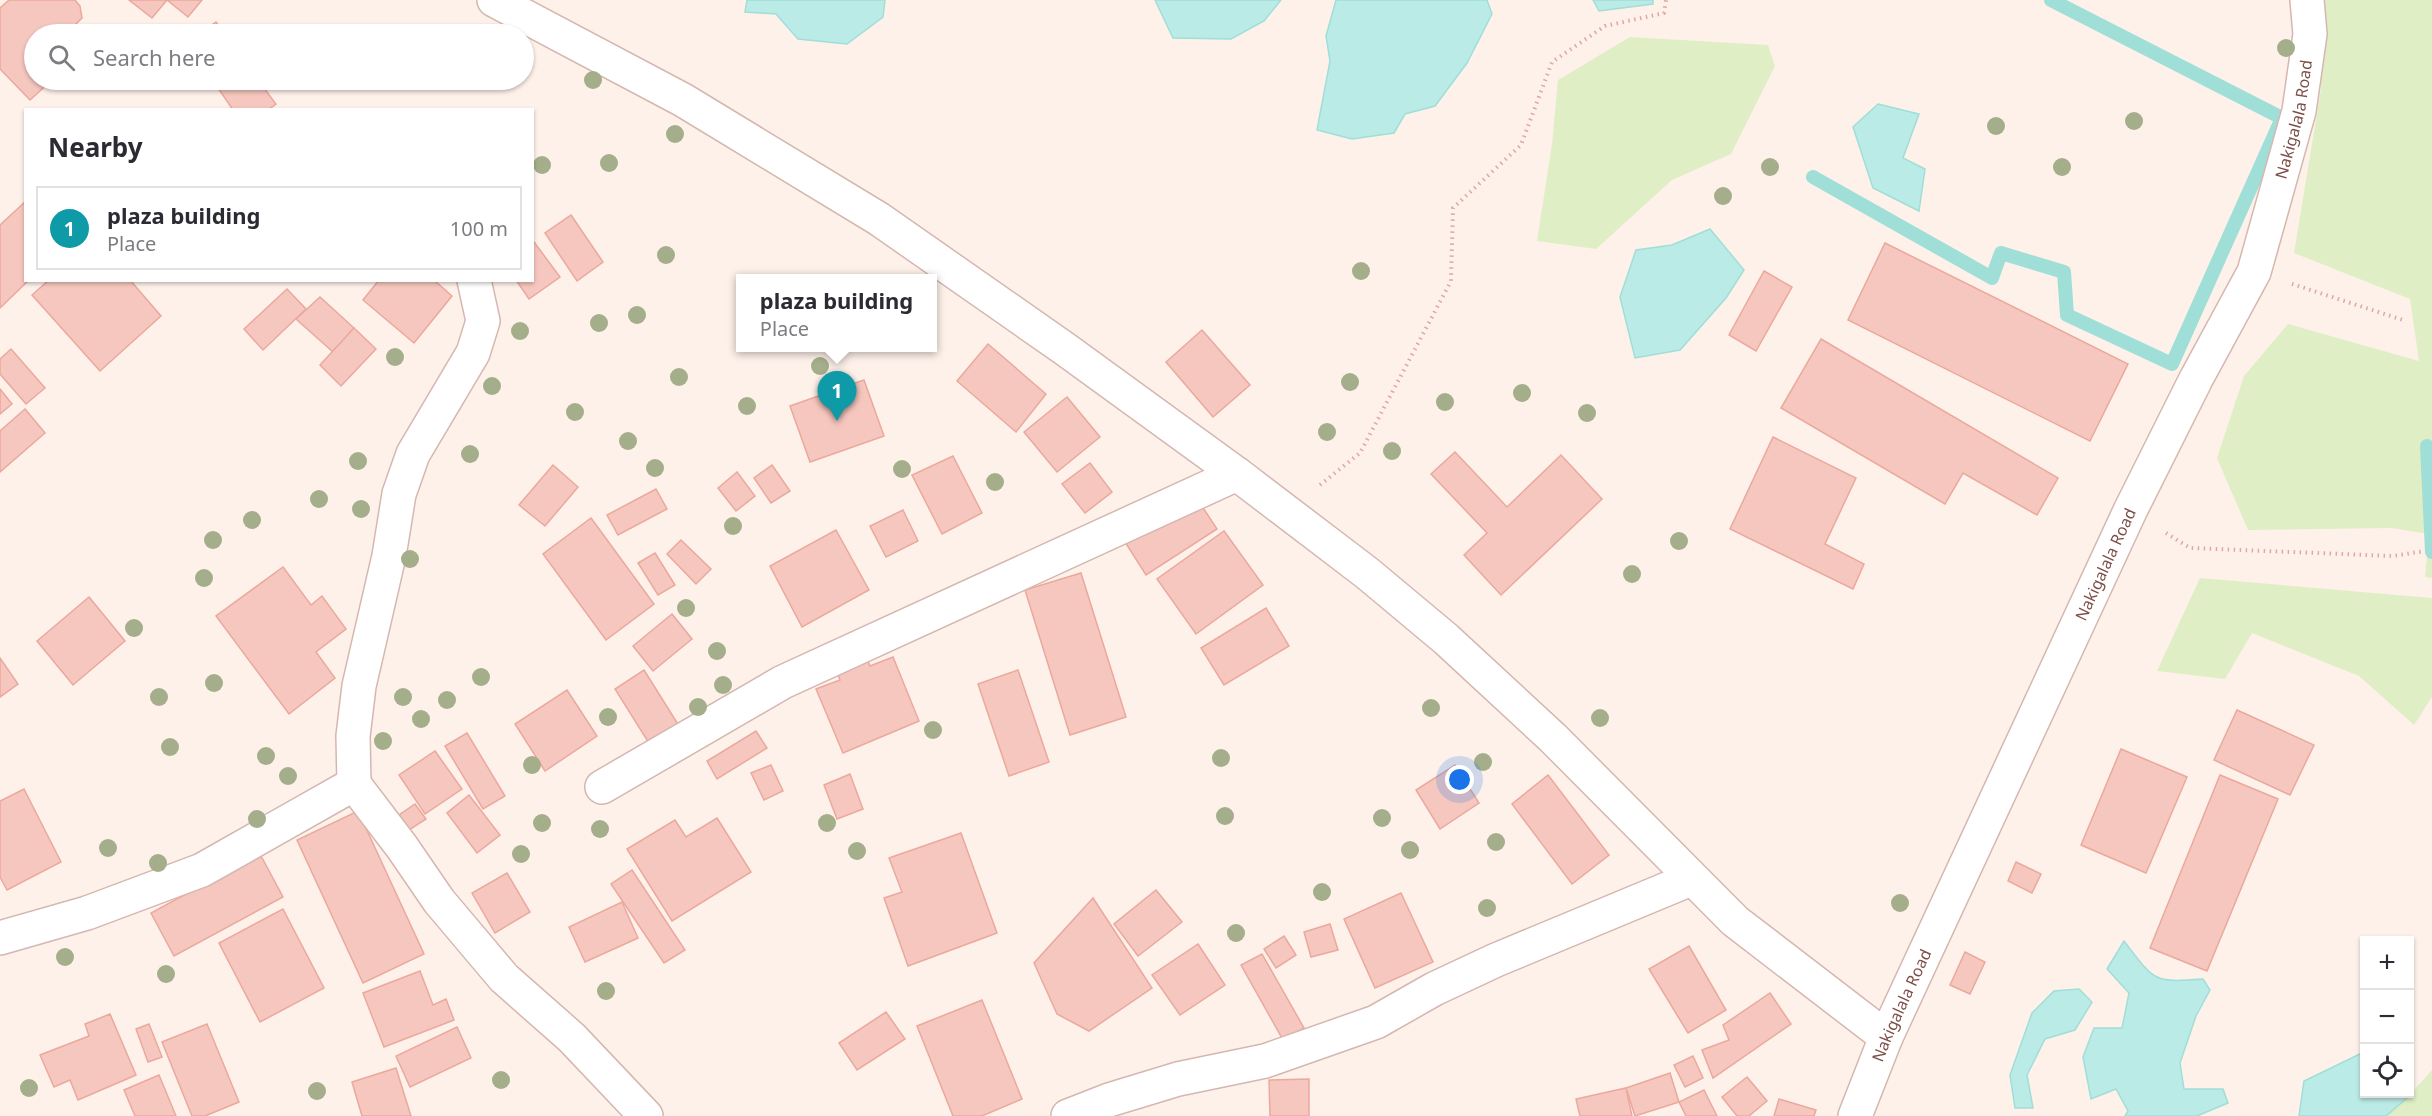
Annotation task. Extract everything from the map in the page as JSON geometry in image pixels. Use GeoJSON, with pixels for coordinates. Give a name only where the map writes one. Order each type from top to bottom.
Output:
{"type":"FeatureCollection","features":[{"type":"Feature","properties":{"kind":"street"},"geometry":{"type":"LineString","coordinates":[[494,0],[683,100],[879,219],[1065,349],[1237,474],[1367,573],[1446,639],[1553,738],[1735,921],[1886,1037]]}},
{"type":"Feature","properties":{"kind":"street","name":"Nakigalala Road"},"geometry":{"type":"LineString","coordinates":[[1855,1116],[1886,1037],[2130,511],[2196,379],[2254,272],[2299,111],[2310,34],[2307,0]]}},
{"type":"Feature","properties":{"kind":"street"},"geometry":{"type":"LineString","coordinates":[[474,282],[483,321],[473,353],[413,454],[399,495],[389,556],[359,686],[353,736],[354,784],[439,901],[504,978],[572,1038],[646,1116]]}},
{"type":"Feature","properties":{"kind":"street"},"geometry":{"type":"LineString","coordinates":[[602,787],[783,682],[1237,474]]}},
{"type":"Feature","properties":{"kind":"street"},"geometry":{"type":"LineString","coordinates":[[0,938],[87,913],[202,870],[354,784]]}},
{"type":"Feature","properties":{"kind":"street"},"geometry":{"type":"LineString","coordinates":[[1068,1116],[1109,1100],[1178,1079],[1265,1061],[1376,1022],[1434,988],[1691,879]]}},
{"type":"Feature","properties":{"kind":"path"},"geometry":{"type":"LineString","coordinates":[[1287,512],[1360,453],[1451,281],[1453,208],[1521,145],[1552,62],[1605,26],[1664,13],[1666,0]]}},
{"type":"Feature","properties":{"kind":"path"},"geometry":{"type":"LineString","coordinates":[[2254,272],[2403,320]]}},
{"type":"Feature","properties":{"kind":"path"},"geometry":{"type":"LineString","coordinates":[[2130,511],[2190,548],[2393,556],[2425,552]]}},
{"type":"Feature","properties":{"kind":"green space"},"geometry":{"type":"Polygon","coordinates":[[[2318,0],[2432,0],[2432,578],[2425,577],[2429,534],[2391,528],[2248,530],[2217,458],[2244,376],[2288,324],[2419,361],[2410,299],[2294,253],[2321,89],[2318,0]]]}},
{"type":"Feature","properties":{"kind":"green space"},"geometry":{"type":"Polygon","coordinates":[[[1630,37],[1768,45],[1775,66],[1731,154],[1672,180],[1596,249],[1537,241],[1552,144],[1558,80],[1630,37]]]}},
{"type":"Feature","properties":{"kind":"green space"},"geometry":{"type":"Polygon","coordinates":[[[2200,578],[2432,598],[2432,697],[2414,725],[2359,676],[2252,633],[2225,679],[2157,671],[2200,578]]]}},
{"type":"Feature","properties":{"kind":"green space"},"geometry":{"type":"Polygon","coordinates":[[[2432,1070],[2432,1116],[2386,1116],[2407,1098],[2414,1098],[2414,1090],[2432,1070]]]}},
{"type":"Feature","properties":{"kind":"water"},"geometry":{"type":"Polygon","coordinates":[[[747,0],[885,0],[883,17],[847,44],[798,39],[776,14],[745,12],[747,0]]]}},
{"type":"Feature","properties":{"kind":"water"},"geometry":{"type":"Polygon","coordinates":[[[1155,0],[1281,0],[1264,21],[1231,39],[1173,38],[1155,0]]]}},
{"type":"Feature","properties":{"kind":"water"},"geometry":{"type":"Polygon","coordinates":[[[1336,0],[1487,0],[1492,14],[1467,63],[1435,106],[1405,114],[1394,133],[1352,139],[1317,130],[1330,61],[1326,36],[1336,0]]]}},
{"type":"Feature","properties":{"kind":"water"},"geometry":{"type":"Polygon","coordinates":[[[1593,0],[1653,0],[1653,4],[1599,11],[1593,0]]]}},
{"type":"Feature","properties":{"kind":"water"},"geometry":{"type":"Polygon","coordinates":[[[1878,104],[1919,114],[1903,158],[1925,169],[1919,211],[1873,188],[1853,127],[1878,104]]]}},
{"type":"Feature","properties":{"kind":"water"},"geometry":{"type":"Polygon","coordinates":[[[1710,229],[1744,270],[1726,298],[1680,350],[1635,358],[1620,297],[1636,250],[1672,245],[1710,229]]]}},
{"type":"Feature","properties":{"kind":"water"},"geometry":{"type":"Polygon","coordinates":[[[2124,941],[2149,972],[2156,977],[2174,980],[2203,979],[2210,990],[2196,1016],[2180,1063],[2184,1089],[2223,1089],[2228,1103],[2197,1116],[2125,1116],[2128,1111],[2116,1089],[2091,1099],[2083,1057],[2094,1028],[2122,1028],[2129,993],[2107,969],[2124,941]]]}},
{"type":"Feature","properties":{"kind":"water"},"geometry":{"type":"Polygon","coordinates":[[[2079,989],[2092,1002],[2075,1030],[2045,1039],[2027,1075],[2033,1108],[2015,1108],[2010,1075],[2032,1013],[2054,991],[2079,989]]]}},
{"type":"Feature","properties":{"kind":"water"},"geometry":{"type":"Polygon","coordinates":[[[2360,1054],[2360,1098],[2407,1098],[2386,1116],[2299,1116],[2304,1081],[2360,1054]]]}},
{"type":"Feature","properties":{"kind":"building"},"geometry":{"type":"Polygon","coordinates":[[[9,0],[75,0],[80,6],[82,18],[76,24],[24,24],[24,90],[41,90],[30,100],[0,69],[0,8],[9,0]]]}},
{"type":"Feature","properties":{"kind":"building"},"geometry":{"type":"Polygon","coordinates":[[[129,0],[167,0],[152,18],[129,0]]]}},
{"type":"Feature","properties":{"kind":"building"},"geometry":{"type":"Polygon","coordinates":[[[167,0],[202,0],[188,17],[167,0]]]}},
{"type":"Feature","properties":{"kind":"building"},"geometry":{"type":"Polygon","coordinates":[[[219,90],[266,90],[276,104],[271,108],[232,108],[219,90]]]}},
{"type":"Feature","properties":{"kind":"building"},"geometry":{"type":"Polygon","coordinates":[[[24,203],[24,282],[27,282],[0,308],[0,225],[24,203]]]}},
{"type":"Feature","properties":{"kind":"building"},"geometry":{"type":"Polygon","coordinates":[[[571,215],[603,262],[577,281],[545,233],[571,215]]]}},
{"type":"Feature","properties":{"kind":"building"},"geometry":{"type":"Polygon","coordinates":[[[534,242],[560,277],[529,299],[517,282],[534,282],[534,242]]]}},
{"type":"Feature","properties":{"kind":"building"},"geometry":{"type":"Polygon","coordinates":[[[1885,243],[2128,364],[2090,441],[1848,320],[1885,243]]]}},
{"type":"Feature","properties":{"kind":"building"},"geometry":{"type":"Polygon","coordinates":[[[1764,271],[1792,287],[1756,351],[1729,335],[1764,271]]]}},
{"type":"Feature","properties":{"kind":"building"},"geometry":{"type":"Polygon","coordinates":[[[47,282],[132,282],[161,316],[100,371],[32,295],[47,282]]]}},
{"type":"Feature","properties":{"kind":"building"},"geometry":{"type":"Polygon","coordinates":[[[377,282],[436,282],[452,296],[414,343],[363,300],[377,282]]]}},
{"type":"Feature","properties":{"kind":"building"},"geometry":{"type":"Polygon","coordinates":[[[287,289],[306,309],[263,350],[244,329],[287,289]]]}},
{"type":"Feature","properties":{"kind":"building"},"geometry":{"type":"Polygon","coordinates":[[[320,297],[354,328],[333,352],[296,319],[320,297]]]}},
{"type":"Feature","properties":{"kind":"building"},"geometry":{"type":"Polygon","coordinates":[[[354,328],[376,349],[341,386],[320,365],[354,328]]]}},
{"type":"Feature","properties":{"kind":"building"},"geometry":{"type":"Polygon","coordinates":[[[1202,330],[1250,385],[1213,417],[1166,362],[1202,330]]]}},
{"type":"Feature","properties":{"kind":"building"},"geometry":{"type":"Polygon","coordinates":[[[1821,339],[2058,478],[2037,515],[1963,473],[1945,504],[1781,408],[1821,339]]]}},
{"type":"Feature","properties":{"kind":"building"},"geometry":{"type":"Polygon","coordinates":[[[988,344],[1046,394],[1016,432],[957,381],[988,344]]]}},
{"type":"Feature","properties":{"kind":"building"},"geometry":{"type":"Polygon","coordinates":[[[11,349],[45,388],[26,404],[0,374],[0,359],[11,349]]]}},
{"type":"Feature","properties":{"kind":"building"},"geometry":{"type":"Polygon","coordinates":[[[864,380],[884,436],[810,462],[790,406],[864,380]]]}},
{"type":"Feature","properties":{"kind":"building"},"geometry":{"type":"Polygon","coordinates":[[[0,389],[12,404],[0,414],[0,389]]]}},
{"type":"Feature","properties":{"kind":"building"},"geometry":{"type":"Polygon","coordinates":[[[1067,397],[1100,437],[1057,472],[1024,432],[1067,397]]]}},
{"type":"Feature","properties":{"kind":"building"},"geometry":{"type":"Polygon","coordinates":[[[25,409],[45,433],[0,472],[0,431],[25,409]]]}},
{"type":"Feature","properties":{"kind":"building"},"geometry":{"type":"Polygon","coordinates":[[[1773,437],[1856,478],[1825,544],[1864,564],[1853,589],[1730,529],[1773,437]]]}},
{"type":"Feature","properties":{"kind":"building"},"geometry":{"type":"Polygon","coordinates":[[[1455,452],[1507,507],[1561,455],[1602,499],[1501,595],[1464,555],[1487,533],[1431,474],[1455,452]]]}},
{"type":"Feature","properties":{"kind":"building"},"geometry":{"type":"Polygon","coordinates":[[[953,456],[982,513],[942,534],[912,475],[953,456]]]}},
{"type":"Feature","properties":{"kind":"building"},"geometry":{"type":"Polygon","coordinates":[[[1090,463],[1112,492],[1085,513],[1062,484],[1090,463]]]}},
{"type":"Feature","properties":{"kind":"building"},"geometry":{"type":"Polygon","coordinates":[[[553,465],[578,487],[545,526],[519,505],[553,465]]]}},
{"type":"Feature","properties":{"kind":"building"},"geometry":{"type":"Polygon","coordinates":[[[772,465],[790,491],[771,503],[754,478],[772,465]]]}},
{"type":"Feature","properties":{"kind":"building"},"geometry":{"type":"Polygon","coordinates":[[[737,472],[755,496],[736,511],[718,488],[737,472]]]}},
{"type":"Feature","properties":{"kind":"building"},"geometry":{"type":"Polygon","coordinates":[[[656,489],[667,509],[618,535],[607,515],[656,489]]]}},
{"type":"Feature","properties":{"kind":"building"},"geometry":{"type":"Polygon","coordinates":[[[1196,497],[1217,529],[1146,575],[1125,542],[1196,497]]]}},
{"type":"Feature","properties":{"kind":"building"},"geometry":{"type":"Polygon","coordinates":[[[903,510],[918,541],[886,557],[870,526],[903,510]]]}},
{"type":"Feature","properties":{"kind":"building"},"geometry":{"type":"Polygon","coordinates":[[[591,518],[654,604],[606,640],[543,554],[591,518]]]}},
{"type":"Feature","properties":{"kind":"building"},"geometry":{"type":"Polygon","coordinates":[[[836,530],[869,590],[802,627],[770,566],[836,530]]]}},
{"type":"Feature","properties":{"kind":"building"},"geometry":{"type":"Polygon","coordinates":[[[1224,531],[1263,585],[1196,634],[1157,579],[1224,531]]]}},
{"type":"Feature","properties":{"kind":"building"},"geometry":{"type":"Polygon","coordinates":[[[681,540],[711,569],[696,584],[667,554],[681,540]]]}},
{"type":"Feature","properties":{"kind":"building"},"geometry":{"type":"Polygon","coordinates":[[[655,553],[675,585],[658,595],[638,563],[655,553]]]}},
{"type":"Feature","properties":{"kind":"building"},"geometry":{"type":"Polygon","coordinates":[[[283,567],[311,605],[322,596],[346,629],[316,652],[335,678],[289,714],[216,616],[283,567]]]}},
{"type":"Feature","properties":{"kind":"building"},"geometry":{"type":"Polygon","coordinates":[[[1081,573],[1126,717],[1070,735],[1025,590],[1081,573]]]}},
{"type":"Feature","properties":{"kind":"building"},"geometry":{"type":"Polygon","coordinates":[[[89,597],[125,641],[73,685],[37,641],[89,597]]]}},
{"type":"Feature","properties":{"kind":"building"},"geometry":{"type":"Polygon","coordinates":[[[1266,608],[1289,646],[1224,685],[1201,648],[1266,608]]]}},
{"type":"Feature","properties":{"kind":"building"},"geometry":{"type":"Polygon","coordinates":[[[672,614],[692,639],[653,671],[633,646],[672,614]]]}},
{"type":"Feature","properties":{"kind":"building"},"geometry":{"type":"Polygon","coordinates":[[[866,657],[870,666],[893,657],[919,721],[843,753],[816,689],[840,680],[836,669],[866,657]]]}},
{"type":"Feature","properties":{"kind":"building"},"geometry":{"type":"Polygon","coordinates":[[[0,658],[18,684],[0,697],[0,658]]]}},
{"type":"Feature","properties":{"kind":"building"},"geometry":{"type":"Polygon","coordinates":[[[644,670],[681,729],[652,748],[615,689],[644,670]]]}},
{"type":"Feature","properties":{"kind":"building"},"geometry":{"type":"Polygon","coordinates":[[[1018,670],[1049,762],[1009,776],[978,684],[1018,670]]]}},
{"type":"Feature","properties":{"kind":"building"},"geometry":{"type":"Polygon","coordinates":[[[567,690],[597,736],[545,771],[515,724],[567,690]]]}},
{"type":"Feature","properties":{"kind":"building"},"geometry":{"type":"Polygon","coordinates":[[[2237,710],[2314,745],[2290,795],[2214,760],[2237,710]]]}},
{"type":"Feature","properties":{"kind":"building"},"geometry":{"type":"Polygon","coordinates":[[[756,731],[767,748],[717,779],[707,761],[756,731]]]}},
{"type":"Feature","properties":{"kind":"building"},"geometry":{"type":"Polygon","coordinates":[[[467,733],[505,796],[483,809],[445,746],[467,733]]]}},
{"type":"Feature","properties":{"kind":"building"},"geometry":{"type":"Polygon","coordinates":[[[2121,749],[2187,777],[2146,873],[2081,845],[2121,749]]]}},
{"type":"Feature","properties":{"kind":"building"},"geometry":{"type":"Polygon","coordinates":[[[435,751],[462,789],[425,814],[399,775],[435,751]]]}},
{"type":"Feature","properties":{"kind":"building"},"geometry":{"type":"Polygon","coordinates":[[[771,765],[783,791],[764,800],[751,773],[771,765]]]}},
{"type":"Feature","properties":{"kind":"building"},"geometry":{"type":"Polygon","coordinates":[[[1455,765],[1479,803],[1440,829],[1416,790],[1455,765]]]}},
{"type":"Feature","properties":{"kind":"building"},"geometry":{"type":"Polygon","coordinates":[[[850,774],[863,809],[837,819],[824,785],[850,774]]]}},
{"type":"Feature","properties":{"kind":"building"},"geometry":{"type":"Polygon","coordinates":[[[1548,775],[1609,855],[1572,884],[1512,804],[1548,775]]]}},
{"type":"Feature","properties":{"kind":"building"},"geometry":{"type":"Polygon","coordinates":[[[2220,775],[2278,799],[2207,971],[2150,948],[2220,775]]]}},
{"type":"Feature","properties":{"kind":"building"},"geometry":{"type":"Polygon","coordinates":[[[24,789],[61,862],[7,890],[0,877],[0,801],[24,789]]]}},
{"type":"Feature","properties":{"kind":"building"},"geometry":{"type":"Polygon","coordinates":[[[469,795],[500,835],[477,853],[447,813],[469,795]]]}},
{"type":"Feature","properties":{"kind":"building"},"geometry":{"type":"Polygon","coordinates":[[[415,804],[426,819],[409,830],[399,815],[415,804]]]}},
{"type":"Feature","properties":{"kind":"building"},"geometry":{"type":"Polygon","coordinates":[[[358,811],[424,954],[363,983],[297,840],[358,811]]]}},
{"type":"Feature","properties":{"kind":"building"},"geometry":{"type":"Polygon","coordinates":[[[717,818],[751,872],[672,921],[627,849],[675,820],[686,837],[717,818]]]}},
{"type":"Feature","properties":{"kind":"building"},"geometry":{"type":"Polygon","coordinates":[[[961,833],[997,933],[908,966],[884,898],[902,892],[889,858],[961,833]]]}},
{"type":"Feature","properties":{"kind":"building"},"geometry":{"type":"Polygon","coordinates":[[[260,854],[283,897],[174,956],[151,913],[260,854]]]}},
{"type":"Feature","properties":{"kind":"building"},"geometry":{"type":"Polygon","coordinates":[[[2016,862],[2041,874],[2032,893],[2008,881],[2016,862]]]}},
{"type":"Feature","properties":{"kind":"building"},"geometry":{"type":"Polygon","coordinates":[[[632,870],[685,950],[664,963],[611,884],[632,870]]]}},
{"type":"Feature","properties":{"kind":"building"},"geometry":{"type":"Polygon","coordinates":[[[507,873],[530,912],[495,933],[472,893],[507,873]]]}},
{"type":"Feature","properties":{"kind":"building"},"geometry":{"type":"Polygon","coordinates":[[[1156,890],[1182,922],[1138,956],[1114,924],[1156,890]]]}},
{"type":"Feature","properties":{"kind":"building"},"geometry":{"type":"Polygon","coordinates":[[[1401,893],[1433,962],[1375,988],[1344,919],[1401,893]]]}},
{"type":"Feature","properties":{"kind":"building"},"geometry":{"type":"Polygon","coordinates":[[[1093,898],[1152,988],[1089,1031],[1057,1014],[1034,963],[1093,898]]]}},
{"type":"Feature","properties":{"kind":"building"},"geometry":{"type":"Polygon","coordinates":[[[622,902],[638,938],[585,962],[569,927],[622,902]]]}},
{"type":"Feature","properties":{"kind":"building"},"geometry":{"type":"Polygon","coordinates":[[[283,909],[324,988],[260,1022],[219,943],[283,909]]]}},
{"type":"Feature","properties":{"kind":"building"},"geometry":{"type":"Polygon","coordinates":[[[1330,924],[1338,950],[1311,957],[1304,932],[1330,924]]]}},
{"type":"Feature","properties":{"kind":"building"},"geometry":{"type":"Polygon","coordinates":[[[1284,936],[1296,955],[1276,968],[1264,949],[1284,936]]]}},
{"type":"Feature","properties":{"kind":"building"},"geometry":{"type":"Polygon","coordinates":[[[1198,944],[1225,985],[1180,1015],[1152,975],[1198,944]]]}},
{"type":"Feature","properties":{"kind":"building"},"geometry":{"type":"Polygon","coordinates":[[[1689,946],[1726,1010],[1688,1033],[1649,969],[1689,946]]]}},
{"type":"Feature","properties":{"kind":"building"},"geometry":{"type":"Polygon","coordinates":[[[1965,952],[1985,962],[1970,994],[1950,985],[1965,952]]]}},
{"type":"Feature","properties":{"kind":"building"},"geometry":{"type":"Polygon","coordinates":[[[1262,954],[1304,1028],[1283,1040],[1241,965],[1262,954]]]}},
{"type":"Feature","properties":{"kind":"building"},"geometry":{"type":"Polygon","coordinates":[[[420,971],[433,1005],[446,999],[454,1020],[384,1047],[363,993],[420,971]]]}},
{"type":"Feature","properties":{"kind":"building"},"geometry":{"type":"Polygon","coordinates":[[[1770,993],[1791,1024],[1713,1078],[1702,1050],[1729,1040],[1723,1025],[1770,993]]]}},
{"type":"Feature","properties":{"kind":"building"},"geometry":{"type":"Polygon","coordinates":[[[982,1000],[1022,1099],[982,1116],[953,1116],[917,1026],[982,1000]]]}},
{"type":"Feature","properties":{"kind":"building"},"geometry":{"type":"Polygon","coordinates":[[[886,1012],[905,1039],[857,1070],[839,1043],[886,1012]]]}},
{"type":"Feature","properties":{"kind":"building"},"geometry":{"type":"Polygon","coordinates":[[[110,1014],[136,1075],[78,1100],[70,1080],[54,1087],[40,1055],[89,1036],[85,1024],[110,1014]]]}},
{"type":"Feature","properties":{"kind":"building"},"geometry":{"type":"Polygon","coordinates":[[[149,1024],[162,1057],[148,1062],[136,1029],[149,1024]]]}},
{"type":"Feature","properties":{"kind":"building"},"geometry":{"type":"Polygon","coordinates":[[[207,1024],[239,1102],[205,1116],[192,1116],[162,1042],[207,1024]]]}},
{"type":"Feature","properties":{"kind":"building"},"geometry":{"type":"Polygon","coordinates":[[[457,1027],[471,1058],[410,1087],[396,1056],[457,1027]]]}},
{"type":"Feature","properties":{"kind":"building"},"geometry":{"type":"Polygon","coordinates":[[[1693,1056],[1703,1078],[1685,1087],[1674,1065],[1693,1056]]]}},
{"type":"Feature","properties":{"kind":"building"},"geometry":{"type":"Polygon","coordinates":[[[396,1068],[411,1116],[362,1116],[352,1082],[396,1068]]]}},
{"type":"Feature","properties":{"kind":"building"},"geometry":{"type":"Polygon","coordinates":[[[1670,1073],[1679,1102],[1635,1116],[1626,1088],[1670,1073]]]}},
{"type":"Feature","properties":{"kind":"building"},"geometry":{"type":"Polygon","coordinates":[[[159,1075],[176,1116],[135,1116],[124,1090],[159,1075]]]}},
{"type":"Feature","properties":{"kind":"building"},"geometry":{"type":"Polygon","coordinates":[[[1747,1077],[1767,1101],[1749,1116],[1737,1116],[1722,1097],[1747,1077]]]}},
{"type":"Feature","properties":{"kind":"building"},"geometry":{"type":"Polygon","coordinates":[[[1309,1079],[1309,1116],[1270,1116],[1269,1080],[1309,1079]]]}},
{"type":"Feature","properties":{"kind":"building"},"geometry":{"type":"Polygon","coordinates":[[[1626,1088],[1632,1116],[1580,1116],[1576,1099],[1626,1088]]]}},
{"type":"Feature","properties":{"kind":"building"},"geometry":{"type":"Polygon","coordinates":[[[1704,1090],[1717,1116],[1686,1116],[1679,1102],[1704,1090]]]}},
{"type":"Feature","properties":{"kind":"building"},"geometry":{"type":"Polygon","coordinates":[[[1779,1099],[1816,1110],[1814,1116],[1774,1116],[1779,1099]]]}},
{"type":"Feature","properties":{"kind":"waterway"},"geometry":{"type":"LineString","coordinates":[[1813,177],[1992,278],[2001,253],[2064,272],[2067,315],[2172,364],[2282,118],[2051,0]]}},
{"type":"Feature","properties":{"kind":"waterway"},"geometry":{"type":"LineString","coordinates":[[2427,446],[2432,552]]}},
{"type":"Feature","properties":{"kind":"place","name":"plaza building"},"geometry":{"type":"Point","coordinates":[837,421]}}]}
